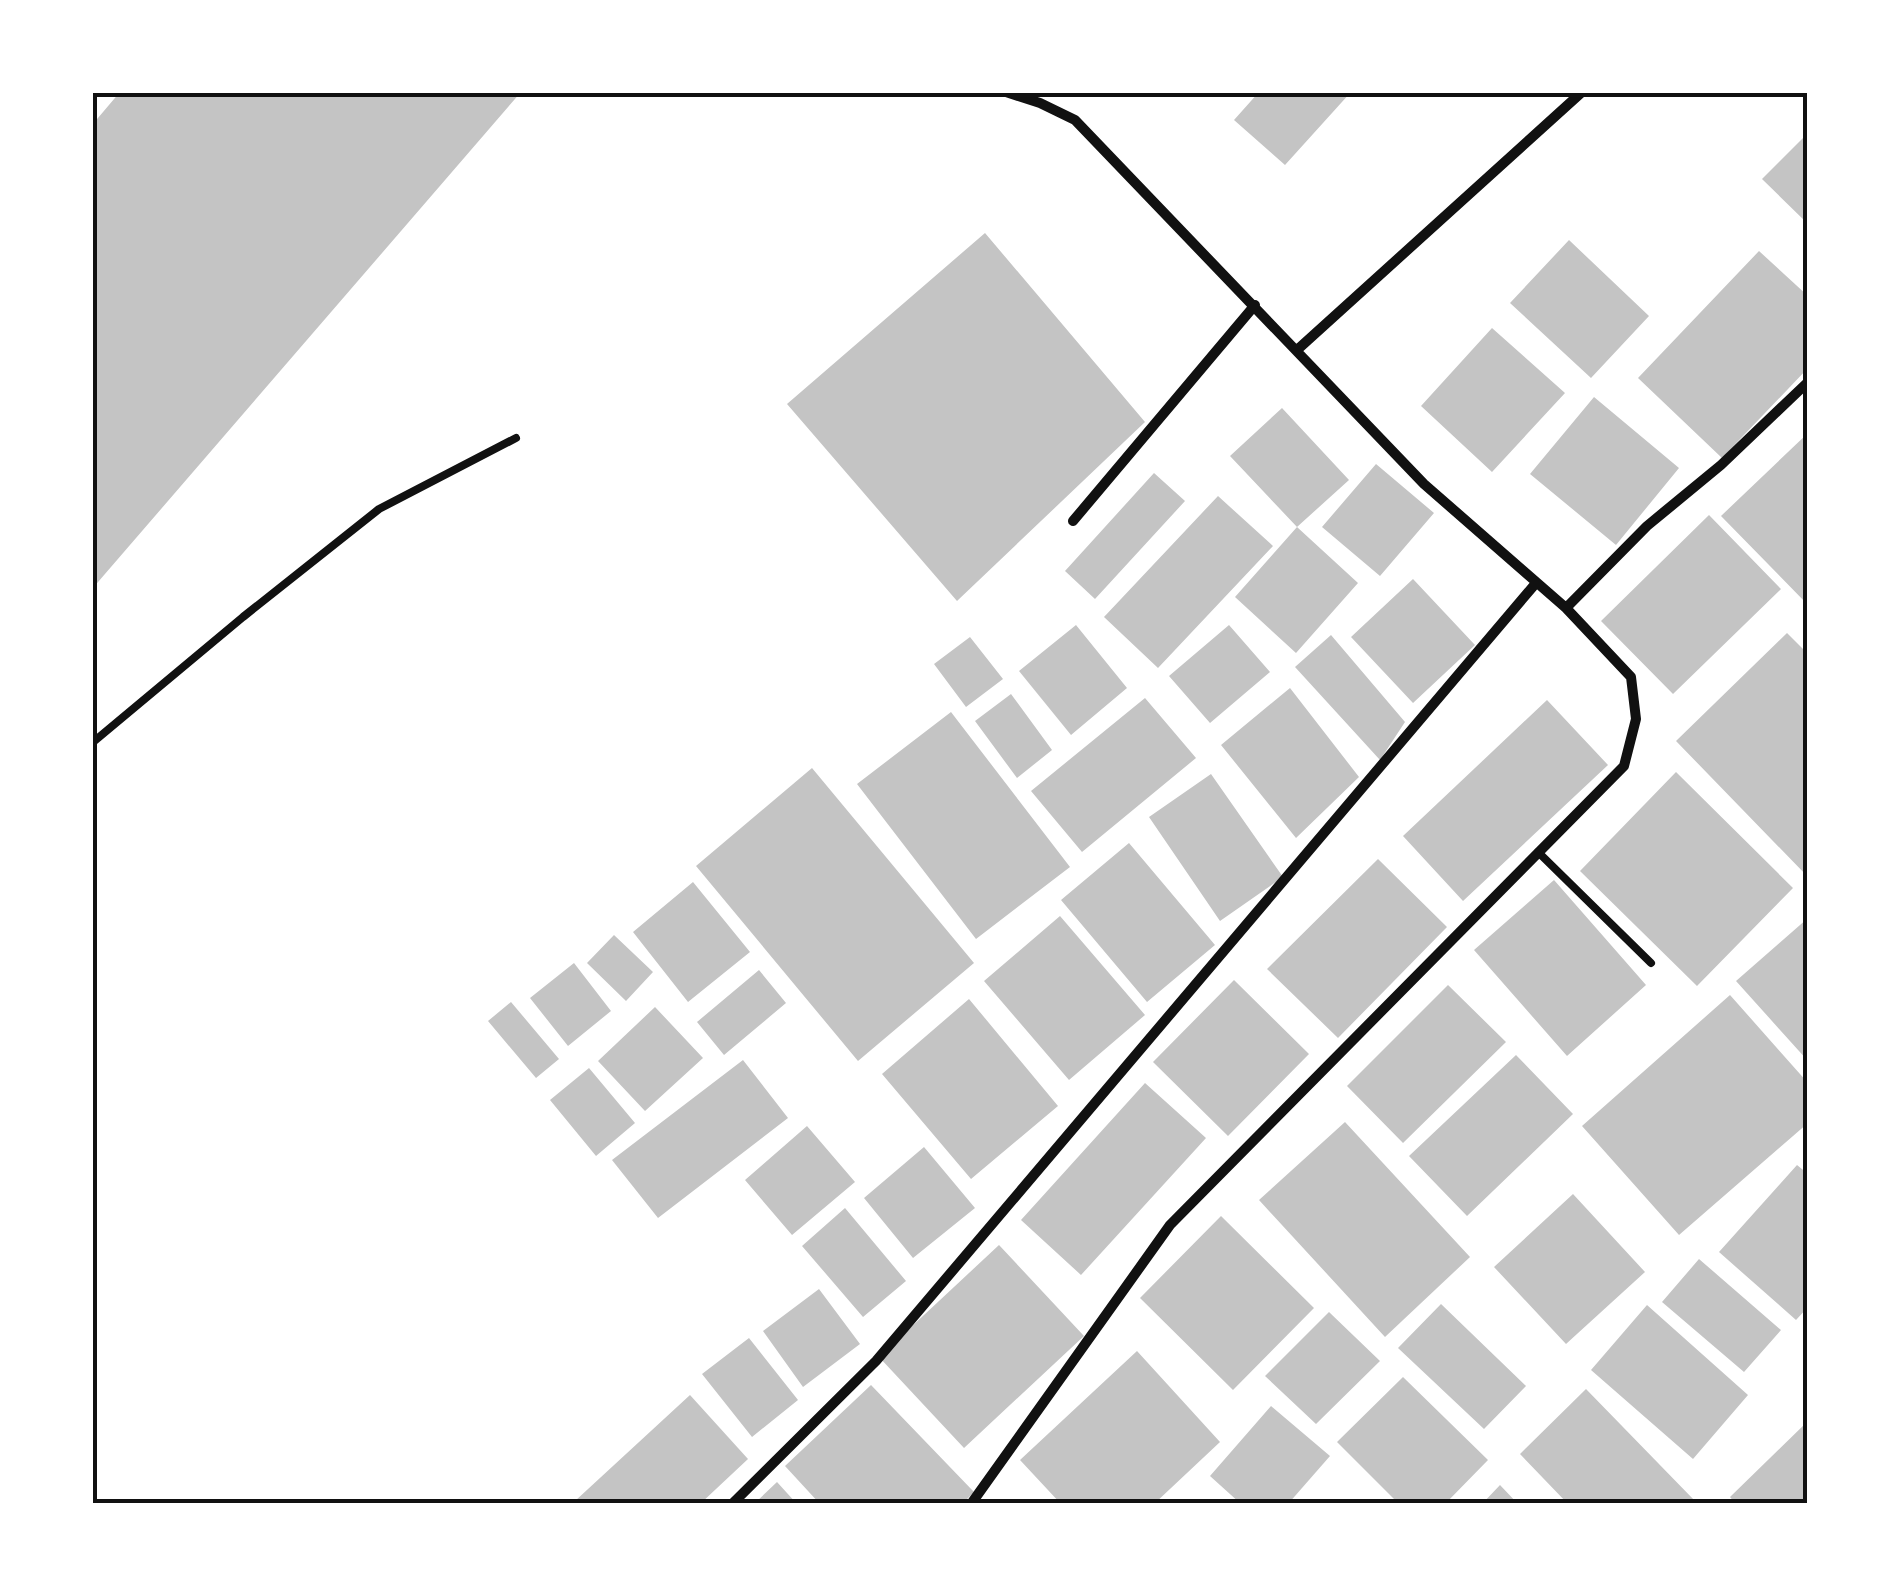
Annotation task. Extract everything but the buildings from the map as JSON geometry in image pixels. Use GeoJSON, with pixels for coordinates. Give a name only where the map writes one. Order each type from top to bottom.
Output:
{"type":"FeatureCollection","features":[{"type":"Feature","properties":{"kind":"street"},"geometry":{"type":"LineString","coordinates":[[971,1504],[1170,1225],[1624,766],[1636,718],[1631,678],[1566,608],[1424,484],[1075,120],[1006,92]]}},
{"type":"Feature","properties":{"kind":"street"},"geometry":{"type":"LineString","coordinates":[[1297,350],[1582,92]]}},
{"type":"Feature","properties":{"kind":"street"},"geometry":{"type":"LineString","coordinates":[[1074,521],[1255,305]]}},
{"type":"Feature","properties":{"kind":"street"},"geometry":{"type":"LineString","coordinates":[[1566,608],[1647,526],[1721,465],[1808,382]]}},
{"type":"Feature","properties":{"kind":"street"},"geometry":{"type":"LineString","coordinates":[[732,1504],[876,1361],[1536,584]]}},
{"type":"Feature","properties":{"kind":"lane"},"geometry":{"type":"LineString","coordinates":[[92,743],[379,509],[516,438]]}},
{"type":"Feature","properties":{"kind":"lane"},"geometry":{"type":"LineString","coordinates":[[1538,852],[1651,963]]}}]}
